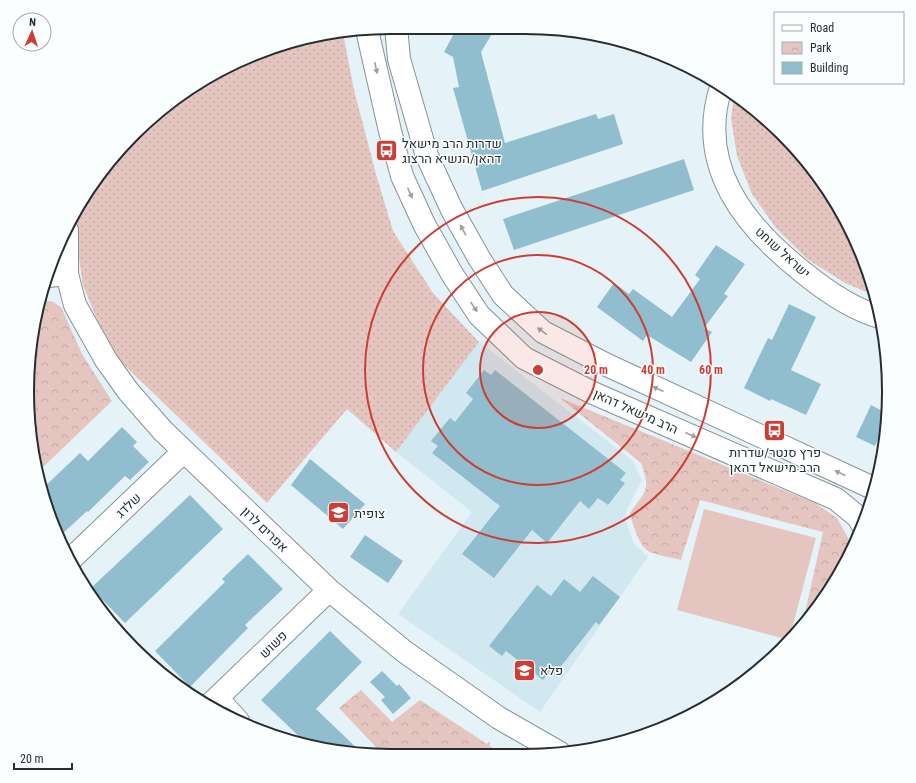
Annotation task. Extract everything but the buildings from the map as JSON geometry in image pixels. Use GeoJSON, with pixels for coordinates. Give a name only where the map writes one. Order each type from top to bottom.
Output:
{"type":"FeatureCollection","features":[{"type":"Feature","properties":{"kind":"street"},"geometry":{"type":"LineString","coordinates":[[397,34],[399,59],[427,156],[452,210],[471,245],[503,295],[543,332],[607,365],[869,486]]}},
{"type":"Feature","properties":{"kind":"street","name":"הרב מישאל דהאן"},"geometry":{"type":"LineString","coordinates":[[368,35],[402,176],[424,224],[448,268],[479,315],[524,358],[594,393],[836,499],[859,518]]}},
{"type":"Feature","properties":{"kind":"street","name":"ישראל שוחט"},"geometry":{"type":"LineString","coordinates":[[720,92],[715,114],[715,146],[718,162],[724,178],[740,208],[763,237],[791,263],[814,281],[848,303],[873,314]]}},
{"type":"Feature","properties":{"kind":"street","name":"אפרים לרון"},"geometry":{"type":"LineString","coordinates":[[63,251],[58,275],[106,360],[128,392],[163,431],[329,590],[405,652],[445,681],[499,718],[551,748]]}},
{"type":"Feature","properties":{"kind":"street","name":"שלדג"},"geometry":{"type":"LineString","coordinates":[[74,556],[184,451]]}},
{"type":"Feature","properties":{"kind":"street","name":"פשוש"},"geometry":{"type":"LineString","coordinates":[[214,701],[329,590]]}},
{"type":"Feature","properties":{"kind":"shaded area"},"geometry":{"type":"Polygon","coordinates":[[[479,342],[632,460],[642,480],[627,509],[625,518],[634,544],[648,557],[540,712],[398,614],[472,512],[396,452],[479,342]]]}},
{"type":"Feature","properties":{"kind":"green space"},"geometry":{"type":"Polygon","coordinates":[[[344,37],[354,90],[393,231],[433,293],[479,342],[396,452],[347,409],[267,503],[116,357],[96,317],[83,285],[76,238],[77,223],[94,193],[108,174],[139,139],[174,108],[213,82],[255,61],[299,46],[344,37]]]}},
{"type":"Feature","properties":{"kind":"green space"},"geometry":{"type":"Polygon","coordinates":[[[733,101],[777,139],[808,174],[822,193],[845,233],[855,255],[868,292],[845,283],[807,259],[776,228],[752,194],[737,156],[731,118],[733,101]]]}},
{"type":"Feature","properties":{"kind":"green space"},"geometry":{"type":"Polygon","coordinates":[[[46,300],[53,302],[61,307],[82,354],[112,401],[42,468],[37,438],[34,392],[37,345],[46,300]]]}},
{"type":"Feature","properties":{"kind":"green space"},"geometry":{"type":"Polygon","coordinates":[[[560,398],[815,503],[837,518],[849,540],[822,590],[805,613],[823,532],[700,500],[681,560],[657,555],[646,550],[643,546],[635,529],[630,513],[645,490],[646,479],[641,463],[560,398]]]}},
{"type":"Feature","properties":{"kind":"green space"},"geometry":{"type":"Polygon","coordinates":[[[704,509],[816,538],[792,628],[782,638],[677,610],[704,509]]]}},
{"type":"Feature","properties":{"kind":"green space"},"geometry":{"type":"Polygon","coordinates":[[[361,690],[392,722],[420,700],[487,744],[490,741],[490,746],[495,749],[376,748],[339,708],[361,690]]]}},
{"type":"Feature","properties":{"kind":"place","name":"שדרות הרב מישאל דהאן/הנשיא הרצוג"},"geometry":{"type":"Point","coordinates":[387,150]}},
{"type":"Feature","properties":{"kind":"place","name":"פרץ סנטר/שדרות הרב מישאל דהאן"},"geometry":{"type":"Point","coordinates":[775,430]}},
{"type":"Feature","properties":{"kind":"place","name":"צופית"},"geometry":{"type":"Point","coordinates":[339,513]}},
{"type":"Feature","properties":{"kind":"place","name":"פלא"},"geometry":{"type":"Point","coordinates":[525,670]}}]}
